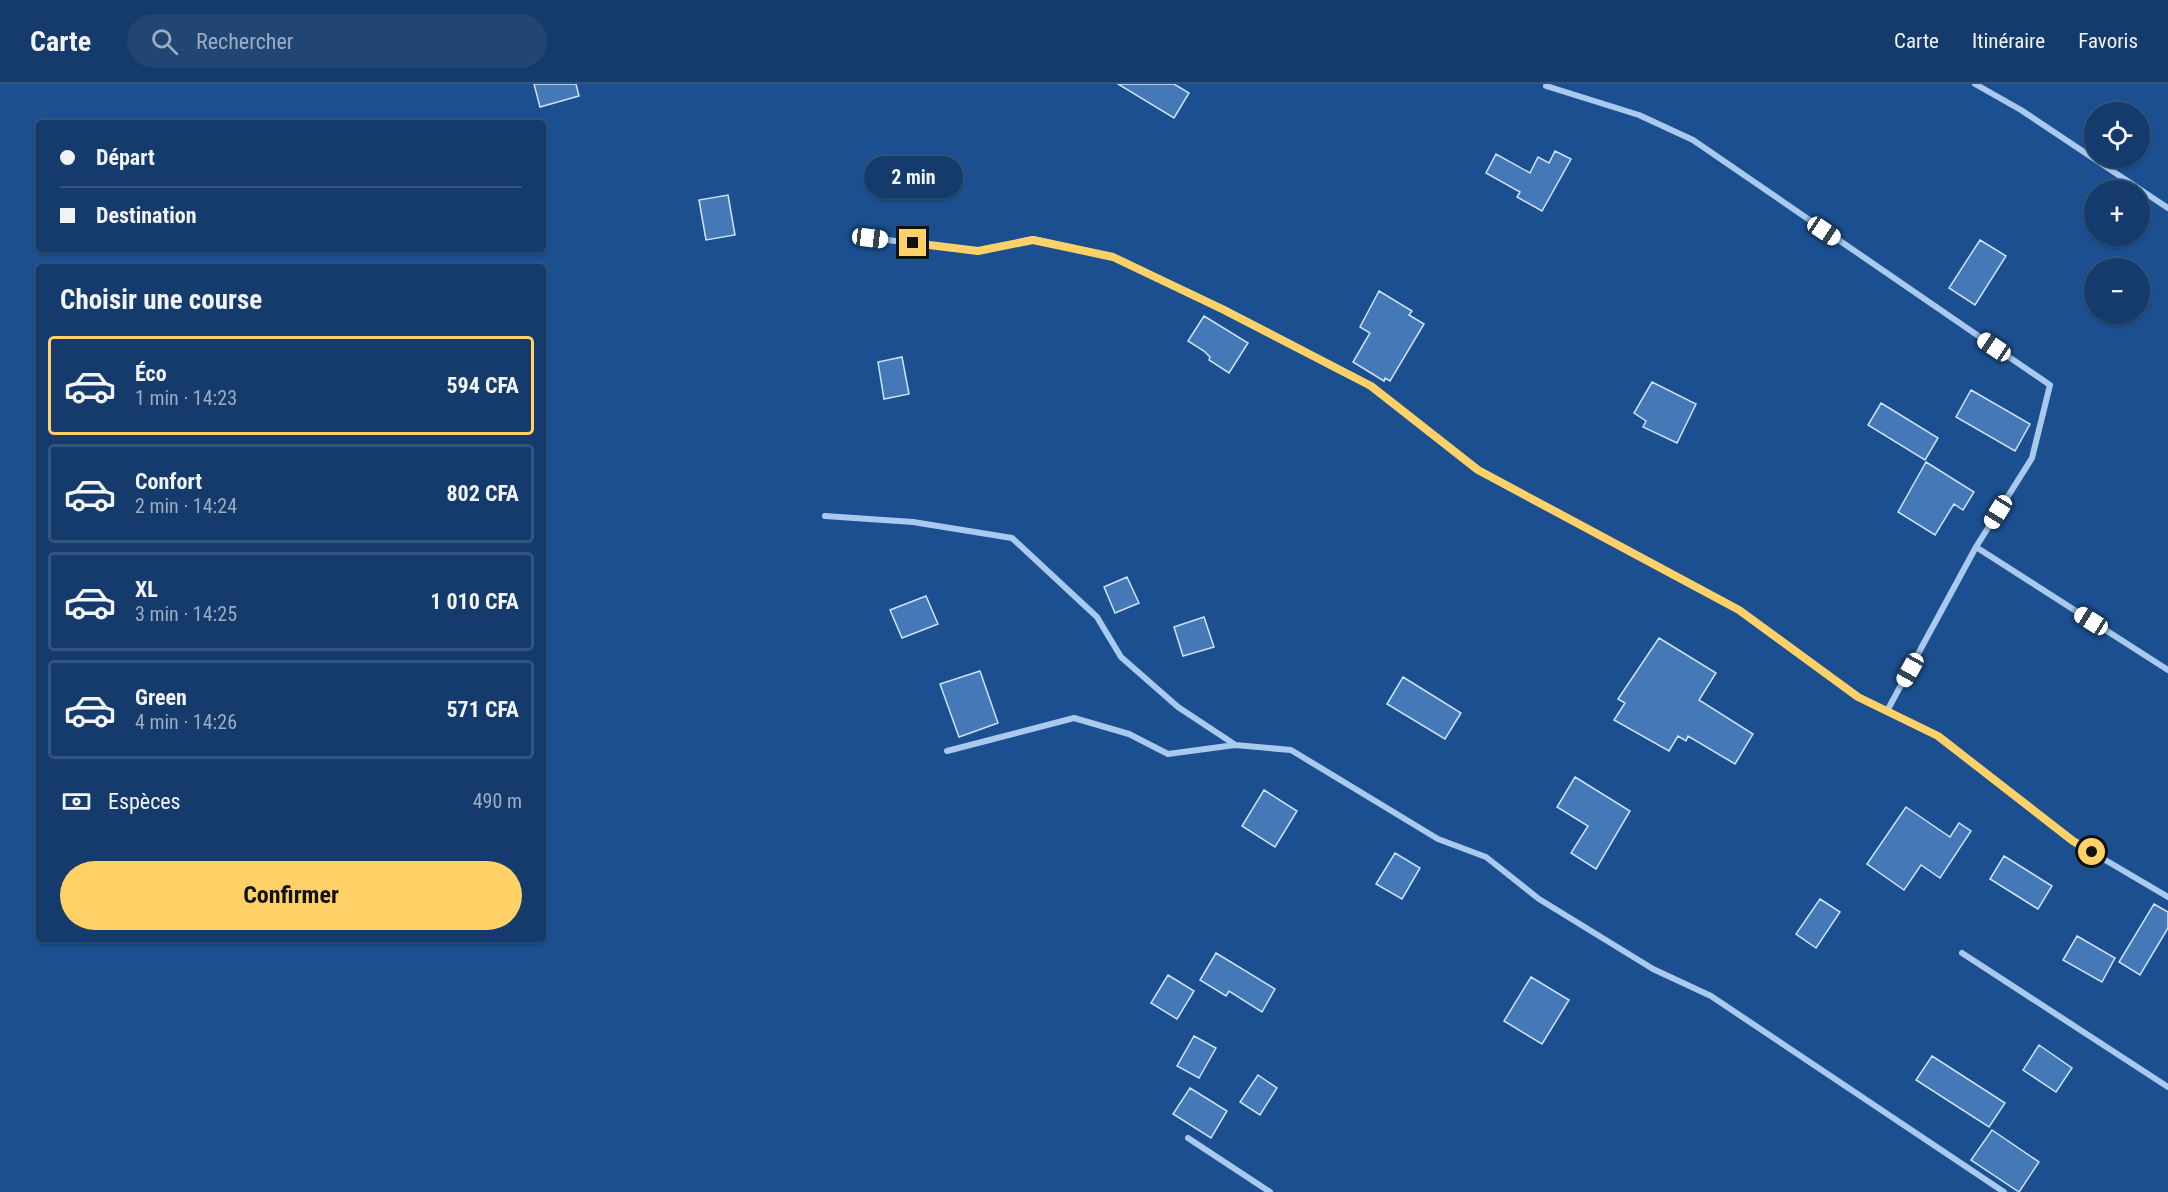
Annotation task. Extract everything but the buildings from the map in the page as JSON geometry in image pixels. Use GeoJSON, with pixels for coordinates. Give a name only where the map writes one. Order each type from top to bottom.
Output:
{"type":"FeatureCollection","features":[{"type":"Feature","properties":{"kind":"street"},"geometry":{"type":"LineString","coordinates":[[1975,84],[2022,110],[2168,208]]}},
{"type":"Feature","properties":{"kind":"street"},"geometry":{"type":"LineString","coordinates":[[1546,86],[1639,115],[1693,140],[2050,385],[2032,458],[1976,547],[1887,711]]}},
{"type":"Feature","properties":{"kind":"street"},"geometry":{"type":"LineString","coordinates":[[870,238],[978,251],[1033,240],[1113,257],[1222,309],[1371,386],[1478,470],[1739,610],[1858,697],[1938,736],[2073,841],[2168,897]]}},
{"type":"Feature","properties":{"kind":"street"},"geometry":{"type":"LineString","coordinates":[[825,516],[913,522],[1012,538],[1097,617],[1121,657],[1178,707],[1235,745]]}},
{"type":"Feature","properties":{"kind":"street"},"geometry":{"type":"LineString","coordinates":[[1976,547],[2168,670]]}},
{"type":"Feature","properties":{"kind":"street"},"geometry":{"type":"LineString","coordinates":[[947,751],[1074,718],[1129,734],[1168,754],[1235,745],[1291,750],[1438,839],[1486,857],[1539,899],[1653,969],[1711,996],[2004,1192]]}},
{"type":"Feature","properties":{"kind":"street"},"geometry":{"type":"LineString","coordinates":[[1962,953],[2168,1087]]}},
{"type":"Feature","properties":{"kind":"street"},"geometry":{"type":"LineString","coordinates":[[1188,1138],[1270,1192]]}},
{"type":"Feature","properties":{"kind":"route"},"geometry":{"type":"LineString","coordinates":[[913,243],[978,251],[1033,240],[1113,257],[1222,309],[1371,386],[1478,470],[1739,610],[1858,697],[1938,736],[2073,841],[2092,852]]}}]}
